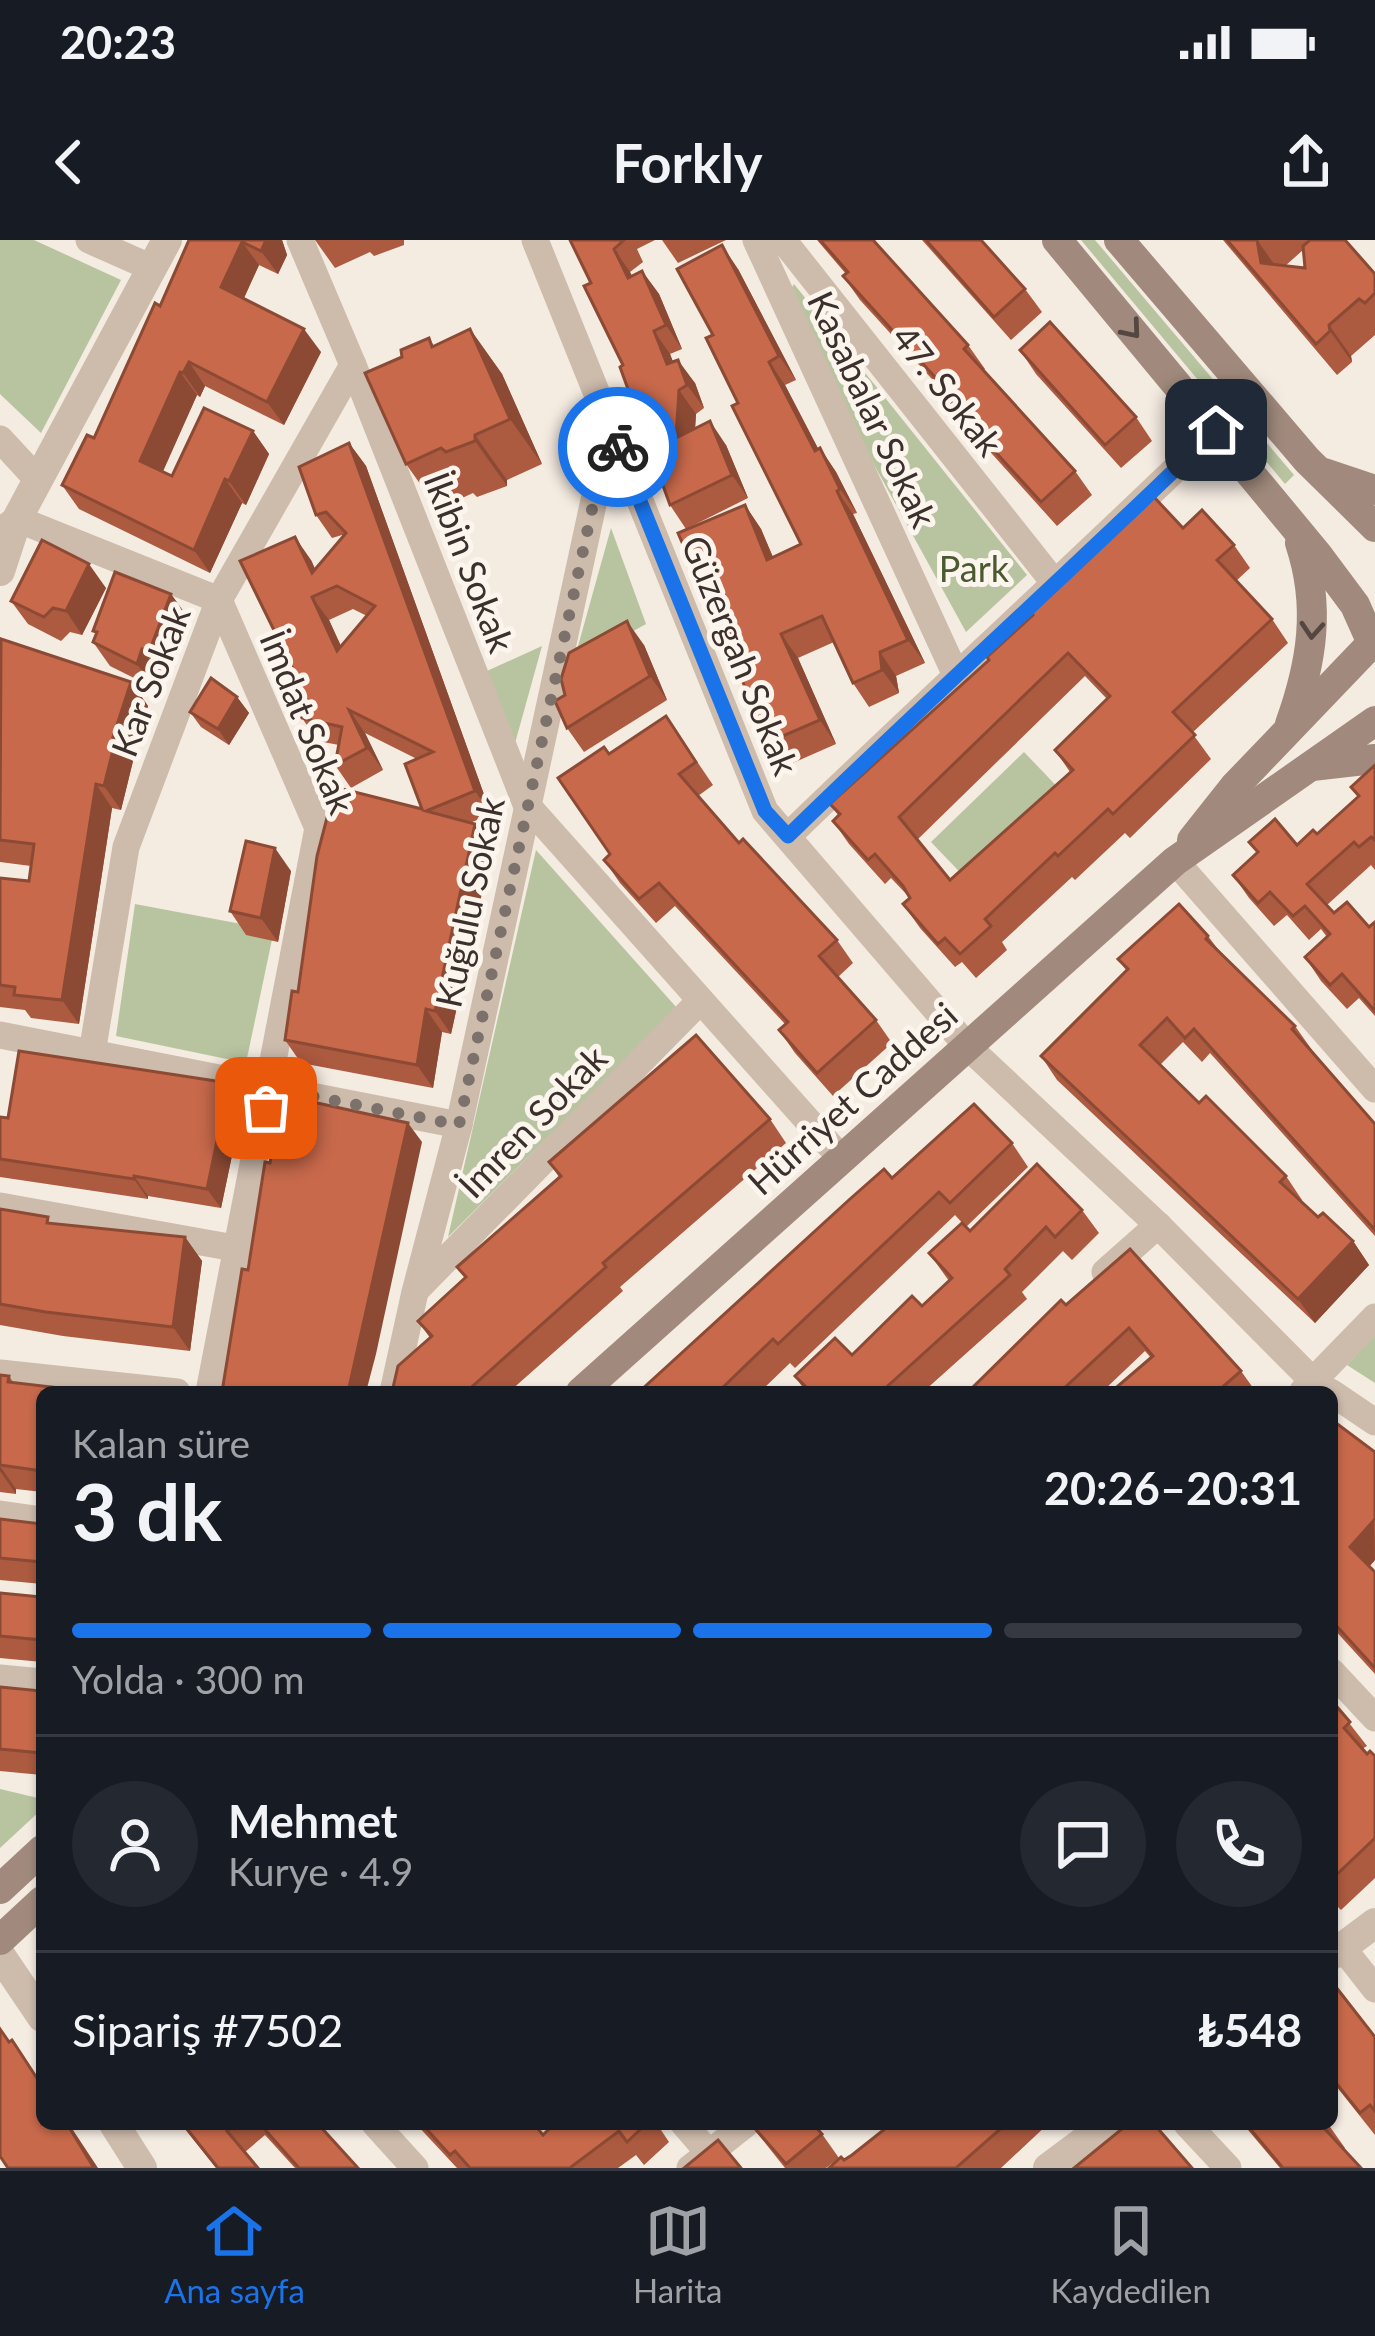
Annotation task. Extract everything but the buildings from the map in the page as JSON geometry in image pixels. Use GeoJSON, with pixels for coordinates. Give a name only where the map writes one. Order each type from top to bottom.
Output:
{"type":"FeatureCollection","features":[{"type":"Feature","properties":{"kind":"main road"},"geometry":{"type":"LineString","coordinates":[[1057,240],[1295,526],[1346,592],[1374,640],[1234,788],[1175,861]]}},
{"type":"Feature","properties":{"kind":"main road"},"geometry":{"type":"LineString","coordinates":[[1119,240],[1318,472],[1375,527]]}},
{"type":"Feature","properties":{"kind":"main road"},"geometry":{"type":"LineString","coordinates":[[1318,472],[1375,490]]}},
{"type":"Feature","properties":{"kind":"main road"},"geometry":{"type":"LineString","coordinates":[[1286,734],[1304,684],[1314,619],[1311,584],[1295,526]]}},
{"type":"Feature","properties":{"kind":"main road"},"geometry":{"type":"LineString","coordinates":[[1175,861],[1375,722]]}},
{"type":"Feature","properties":{"kind":"main road"},"geometry":{"type":"LineString","coordinates":[[1306,766],[1375,759]]}},
{"type":"Feature","properties":{"kind":"main road","name":"Hürriyet Caddesi"},"geometry":{"type":"LineString","coordinates":[[588,1386],[1175,861]]}},
{"type":"Feature","properties":{"kind":"main road"},"geometry":{"type":"LineString","coordinates":[[0,1889],[36,1856]]}},
{"type":"Feature","properties":{"kind":"main road"},"geometry":{"type":"LineString","coordinates":[[0,1940],[36,1907]]}},
{"type":"Feature","properties":{"kind":"street"},"geometry":{"type":"LineString","coordinates":[[0,571],[8,525],[38,480],[160,254],[89,240]]}},
{"type":"Feature","properties":{"kind":"street","name":"İkibin Sokak"},"geometry":{"type":"LineString","coordinates":[[300,240],[526,804],[842,1159]]}},
{"type":"Feature","properties":{"kind":"street","name":"Güzergah Sokak"},"geometry":{"type":"LineString","coordinates":[[535,240],[765,811],[968,1047],[1158,1225],[1315,1386]]}},
{"type":"Feature","properties":{"kind":"street","name":"Kasabalar Sokak"},"geometry":{"type":"LineString","coordinates":[[756,240],[956,673]]}},
{"type":"Feature","properties":{"kind":"street","name":"47. Sokak"},"geometry":{"type":"LineString","coordinates":[[783,240],[1057,586]]}},
{"type":"Feature","properties":{"kind":"street","name":"Kar Sokak"},"geometry":{"type":"LineString","coordinates":[[92,1052],[126,847],[219,599],[353,365]]}},
{"type":"Feature","properties":{"kind":"street","name":"Kuğulu Sokak"},"geometry":{"type":"LineString","coordinates":[[394,1386],[459,1125],[610,426]]}},
{"type":"Feature","properties":{"kind":"street"},"geometry":{"type":"LineString","coordinates":[[788,836],[956,673],[1057,586],[1216,430]]}},
{"type":"Feature","properties":{"kind":"street"},"geometry":{"type":"LineString","coordinates":[[0,439],[38,480]]}},
{"type":"Feature","properties":{"kind":"street","name":"İmdat Sokak"},"geometry":{"type":"LineString","coordinates":[[8,525],[219,599],[318,828],[210,1386]]}},
{"type":"Feature","properties":{"kind":"street"},"geometry":{"type":"LineString","coordinates":[[1175,861],[1375,1089]]}},
{"type":"Feature","properties":{"kind":"street","name":"İmren Sokak"},"geometry":{"type":"LineString","coordinates":[[415,1292],[700,1001]]}},
{"type":"Feature","properties":{"kind":"street"},"geometry":{"type":"LineString","coordinates":[[0,1035],[459,1125]]}},
{"type":"Feature","properties":{"kind":"street"},"geometry":{"type":"LineString","coordinates":[[0,1206],[240,1249]]}},
{"type":"Feature","properties":{"kind":"street"},"geometry":{"type":"LineString","coordinates":[[1091,1286],[1158,1225]]}},
{"type":"Feature","properties":{"kind":"street"},"geometry":{"type":"LineString","coordinates":[[1322,1386],[1375,1316]]}},
{"type":"Feature","properties":{"kind":"street"},"geometry":{"type":"LineString","coordinates":[[0,1373],[121,1386]]}},
{"type":"Feature","properties":{"kind":"street","name":"Güzergah Sokak"},"geometry":{"type":"LineString","coordinates":[[1338,1401],[1375,1422]]}},
{"type":"Feature","properties":{"kind":"street"},"geometry":{"type":"LineString","coordinates":[[0,1514],[36,1519]]}},
{"type":"Feature","properties":{"kind":"street"},"geometry":{"type":"LineString","coordinates":[[0,1678],[36,1681]]}},
{"type":"Feature","properties":{"kind":"street"},"geometry":{"type":"LineString","coordinates":[[1338,1678],[1375,1718]]}},
{"type":"Feature","properties":{"kind":"street"},"geometry":{"type":"LineString","coordinates":[[1338,1950],[1375,1923]]}},
{"type":"Feature","properties":{"kind":"street"},"geometry":{"type":"LineString","coordinates":[[1338,1952],[1375,1989]]}},
{"type":"Feature","properties":{"kind":"street"},"geometry":{"type":"LineString","coordinates":[[0,1955],[36,2008]]}},
{"type":"Feature","properties":{"kind":"street"},"geometry":{"type":"LineString","coordinates":[[118,2130],[142,2168]]}},
{"type":"Feature","properties":{"kind":"street"},"geometry":{"type":"LineString","coordinates":[[380,2130],[415,2168]]}},
{"type":"Feature","properties":{"kind":"street"},"geometry":{"type":"LineString","coordinates":[[687,2130],[700,2160],[738,2130]]}},
{"type":"Feature","properties":{"kind":"street"},"geometry":{"type":"LineString","coordinates":[[1048,2168],[1099,2130]]}},
{"type":"Feature","properties":{"kind":"street"},"geometry":{"type":"LineString","coordinates":[[1193,2130],[1228,2168]]}},
{"type":"Feature","properties":{"kind":"green space"},"geometry":{"type":"Polygon","coordinates":[[[0,240],[34,240],[121,280],[41,433],[0,394],[0,240]]]}},
{"type":"Feature","properties":{"kind":"green space"},"geometry":{"type":"Polygon","coordinates":[[[1081,240],[1095,240],[1294,475],[1285,484],[1081,240]]]}},
{"type":"Feature","properties":{"kind":"green space","name":"Park"},"geometry":{"type":"Polygon","coordinates":[[[794,284],[1027,575],[966,632],[833,390],[787,295],[794,284]]]}},
{"type":"Feature","properties":{"kind":"green space"},"geometry":{"type":"Polygon","coordinates":[[[611,528],[646,624],[573,664],[611,528]]]}},
{"type":"Feature","properties":{"kind":"green space"},"geometry":{"type":"Polygon","coordinates":[[[542,646],[512,754],[478,675],[542,646]]]}},
{"type":"Feature","properties":{"kind":"green space"},"geometry":{"type":"Polygon","coordinates":[[[1024,752],[1069,799],[975,888],[931,842],[1024,752]]]}},
{"type":"Feature","properties":{"kind":"green space"},"geometry":{"type":"Polygon","coordinates":[[[536,850],[677,1008],[448,1237],[536,850]]]}},
{"type":"Feature","properties":{"kind":"green space"},"geometry":{"type":"Polygon","coordinates":[[[135,904],[274,930],[246,1063],[116,1036],[135,904]]]}},
{"type":"Feature","properties":{"kind":"green space"},"geometry":{"type":"Polygon","coordinates":[[[1375,1335],[1375,1383],[1347,1365],[1375,1335]]]}},
{"type":"Feature","properties":{"kind":"green space"},"geometry":{"type":"Polygon","coordinates":[[[0,1789],[36,1798],[36,1815],[0,1848],[0,1789]]]}},
{"type":"Feature","properties":{"kind":"way so far"},"geometry":{"type":"LineString","coordinates":[[266,1108],[270,1088],[459,1125],[610,426],[618,447]]}},
{"type":"Feature","properties":{"kind":"route"},"geometry":{"type":"LineString","coordinates":[[618,447],[765,811],[788,836],[956,673],[1057,586],[1216,430]]}}]}
